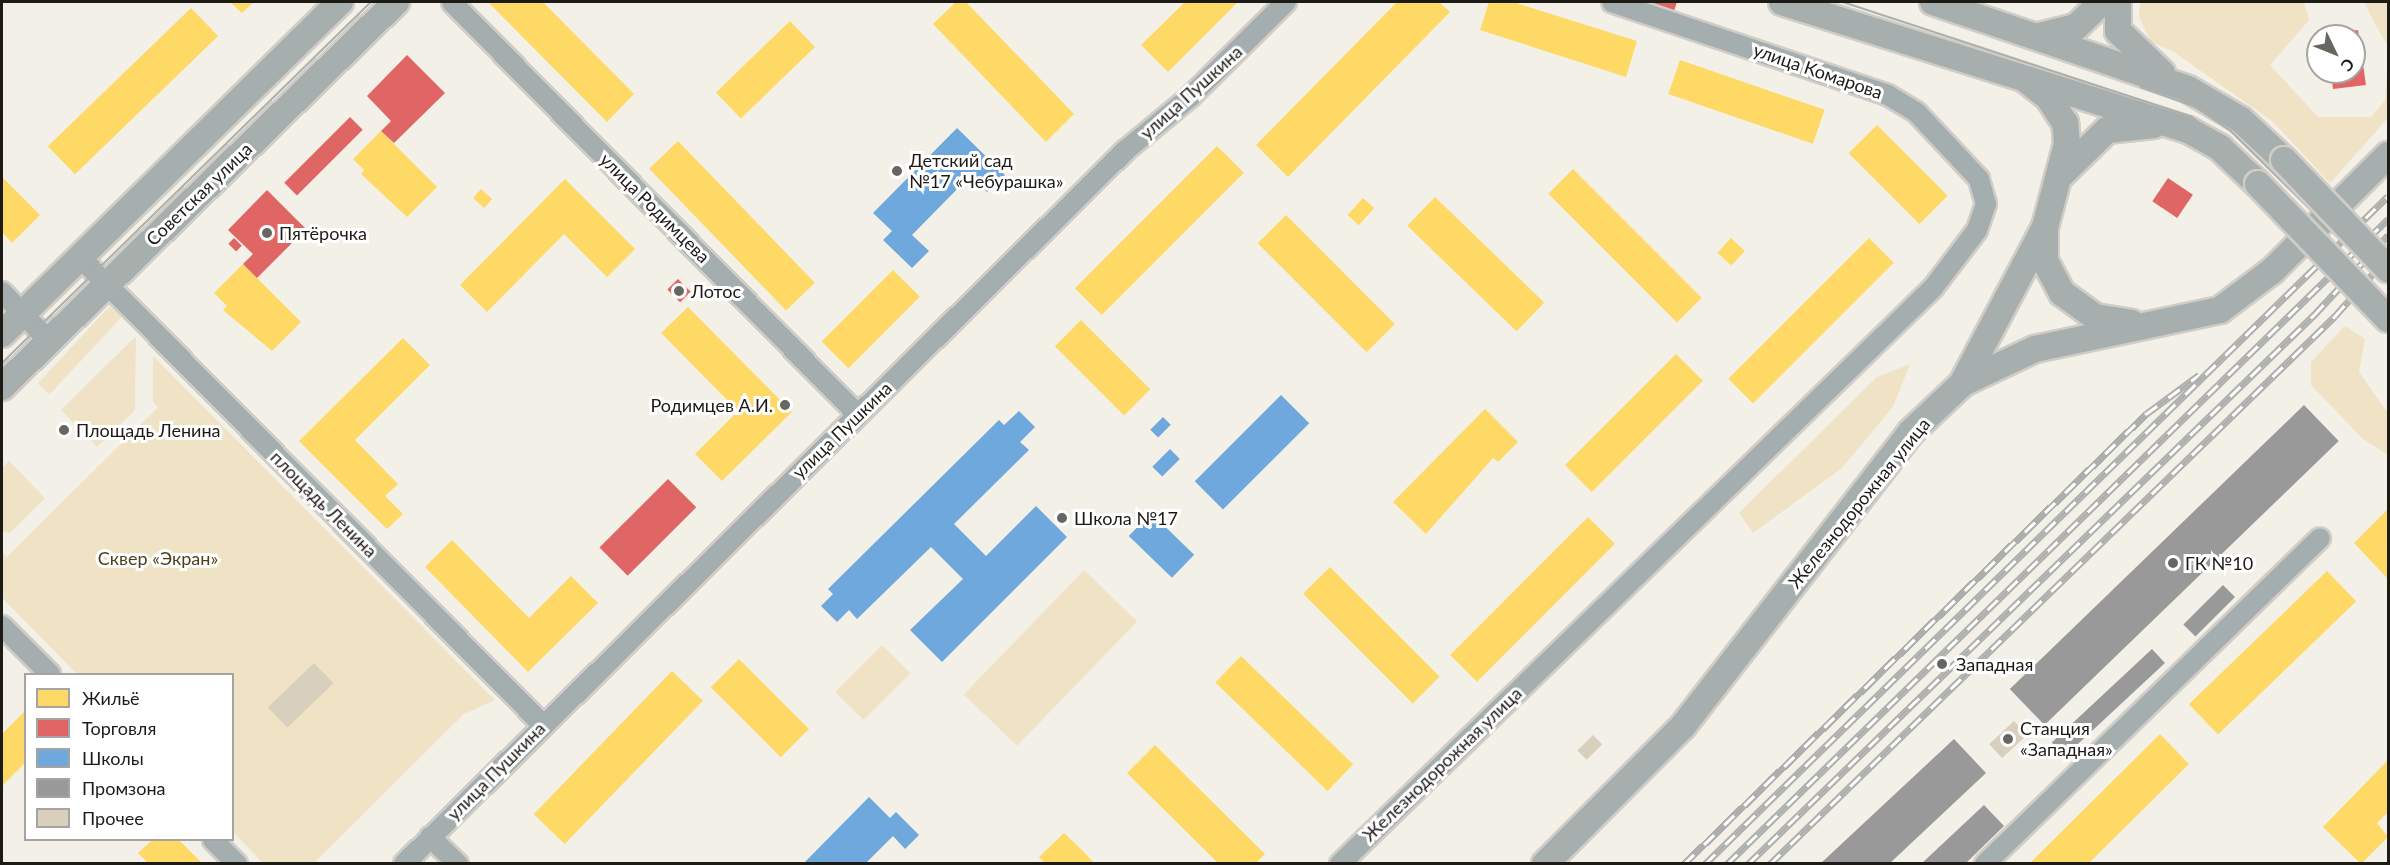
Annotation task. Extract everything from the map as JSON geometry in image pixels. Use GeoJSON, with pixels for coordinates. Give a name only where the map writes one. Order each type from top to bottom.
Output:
{"type":"FeatureCollection","features":[{"type":"Feature","properties":{"kind":"main road"},"geometry":{"type":"LineString","coordinates":[[2,334],[340,2]]}},
{"type":"Feature","properties":{"kind":"main road","name":"Советская улица"},"geometry":{"type":"LineString","coordinates":[[2,387],[396,2]]}},
{"type":"Feature","properties":{"kind":"main road"},"geometry":{"type":"LineString","coordinates":[[1782,2],[2016,72],[2172,124],[2220,148],[2258,184],[2388,319]]}},
{"type":"Feature","properties":{"kind":"main road"},"geometry":{"type":"LineString","coordinates":[[1933,2],[2188,89]]}},
{"type":"Feature","properties":{"kind":"main road"},"geometry":{"type":"LineString","coordinates":[[2038,36],[2076,27],[2102,2]]}},
{"type":"Feature","properties":{"kind":"main road"},"geometry":{"type":"LineString","coordinates":[[2118,2],[2118,31],[2150,65],[2241,120],[2284,160],[2388,269]]}},
{"type":"Feature","properties":{"kind":"main road"},"geometry":{"type":"LineString","coordinates":[[1963,382],[2045,227],[2067,144],[2065,123],[2048,97],[2016,72]]}},
{"type":"Feature","properties":{"kind":"main road"},"geometry":{"type":"LineString","coordinates":[[2060,177],[2107,130],[2172,124]]}},
{"type":"Feature","properties":{"kind":"main road","name":"Железнодорожная улица"},"geometry":{"type":"LineString","coordinates":[[1545,864],[1683,726],[1911,432],[1963,382],[2035,349],[2186,321],[2244,296],[2388,155]]}},
{"type":"Feature","properties":{"kind":"main road"},"geometry":{"type":"LineString","coordinates":[[2045,227],[2045,261],[2062,293],[2078,308],[2121,323],[2186,321]]}},
{"type":"Feature","properties":{"kind":"street","name":"улица Родимцева"},"geometry":{"type":"LineString","coordinates":[[452,2],[858,415]]}},
{"type":"Feature","properties":{"kind":"street","name":"улица Пушкина"},"geometry":{"type":"LineString","coordinates":[[404,864],[542,724],[1126,150],[1190,97],[1286,2]]}},
{"type":"Feature","properties":{"kind":"street","name":"улица Комарова"},"geometry":{"type":"LineString","coordinates":[[1612,2],[1856,82],[1916,112],[1979,179],[1986,204],[1977,230],[1933,288]]}},
{"type":"Feature","properties":{"kind":"street","name":"площадь Ленина"},"geometry":{"type":"LineString","coordinates":[[80,257],[542,724]]}},
{"type":"Feature","properties":{"kind":"street","name":"Железнодорожная улица"},"geometry":{"type":"LineString","coordinates":[[1340,864],[1933,288]]}},
{"type":"Feature","properties":{"kind":"street"},"geometry":{"type":"LineString","coordinates":[[2,292],[49,341]]}},
{"type":"Feature","properties":{"kind":"street"},"geometry":{"type":"LineString","coordinates":[[1985,864],[2320,538]]}},
{"type":"Feature","properties":{"kind":"street"},"geometry":{"type":"LineString","coordinates":[[2,626],[48,673]]}},
{"type":"Feature","properties":{"kind":"street"},"geometry":{"type":"LineString","coordinates":[[430,837],[458,864]]}},
{"type":"Feature","properties":{"kind":"street"},"geometry":{"type":"LineString","coordinates":[[214,841],[237,864]]}},
{"type":"Feature","properties":{"kind":"green space"},"geometry":{"type":"Polygon","coordinates":[[[2140,2],[2304,2],[2309,20],[2270,65],[2318,117],[2371,117],[2385,100],[2388,57],[2388,118],[2330,183],[2272,121],[2174,52],[2151,42],[2139,17],[2140,2]]]}},
{"type":"Feature","properties":{"kind":"green space"},"geometry":{"type":"Polygon","coordinates":[[[2364,2],[2388,2],[2388,46],[2376,26],[2364,2]]]}},
{"type":"Feature","properties":{"kind":"green space"},"geometry":{"type":"Polygon","coordinates":[[[110,306],[122,317],[49,394],[38,384],[110,306]]]}},
{"type":"Feature","properties":{"kind":"green space"},"geometry":{"type":"Polygon","coordinates":[[[2345,326],[2365,339],[2359,372],[2388,413],[2388,455],[2363,439],[2311,385],[2311,362],[2345,326]]]}},
{"type":"Feature","properties":{"kind":"green space"},"geometry":{"type":"Polygon","coordinates":[[[136,336],[135,410],[97,447],[61,410],[136,336]]]}},
{"type":"Feature","properties":{"kind":"green space","name":"Сквер «Экран»"},"geometry":{"type":"Polygon","coordinates":[[[153,356],[495,700],[464,714],[314,863],[263,863],[234,833],[234,673],[76,673],[2,598],[2,552],[7,557],[158,407],[153,402],[153,356]]]}},
{"type":"Feature","properties":{"kind":"green space"},"geometry":{"type":"Polygon","coordinates":[[[1910,364],[1893,407],[1842,468],[1753,533],[1739,513],[1877,377],[1910,364]]]}},
{"type":"Feature","properties":{"kind":"green space"},"geometry":{"type":"Polygon","coordinates":[[[9,461],[45,498],[10,533],[2,532],[2,468],[9,461]]]}},
{"type":"Feature","properties":{"kind":"green space"},"geometry":{"type":"Polygon","coordinates":[[[1084,570],[1137,621],[1017,746],[964,694],[1084,570]]]}},
{"type":"Feature","properties":{"kind":"green space"},"geometry":{"type":"Polygon","coordinates":[[[882,645],[910,673],[864,720],[835,692],[882,645]]]}},
{"type":"Feature","properties":{"kind":"building: Жильё"},"geometry":{"type":"Polygon","coordinates":[[[230,2],[254,2],[242,13],[230,2]]]}},
{"type":"Feature","properties":{"kind":"building: Жильё"},"geometry":{"type":"Polygon","coordinates":[[[488,2],[543,2],[634,94],[607,122],[488,2]]]}},
{"type":"Feature","properties":{"kind":"building: Жильё"},"geometry":{"type":"Polygon","coordinates":[[[956,2],[966,2],[1074,114],[1046,142],[933,24],[956,2]]]}},
{"type":"Feature","properties":{"kind":"building: Жильё"},"geometry":{"type":"Polygon","coordinates":[[[1185,2],[1238,2],[1168,72],[1141,45],[1185,2]]]}},
{"type":"Feature","properties":{"kind":"building: Жильё"},"geometry":{"type":"Polygon","coordinates":[[[1397,2],[1439,2],[1450,12],[1288,177],[1256,145],[1397,2]]]}},
{"type":"Feature","properties":{"kind":"building: Жильё"},"geometry":{"type":"Polygon","coordinates":[[[1489,2],[1513,2],[1637,41],[1626,77],[1480,30],[1489,2]]]}},
{"type":"Feature","properties":{"kind":"building: Жильё"},"geometry":{"type":"Polygon","coordinates":[[[191,8],[218,36],[75,174],[48,146],[191,8]]]}},
{"type":"Feature","properties":{"kind":"building: Жильё"},"geometry":{"type":"Polygon","coordinates":[[[790,21],[815,47],[741,118],[716,93],[790,21]]]}},
{"type":"Feature","properties":{"kind":"building: Жильё"},"geometry":{"type":"Polygon","coordinates":[[[1680,60],[1825,110],[1813,144],[1668,94],[1680,60]]]}},
{"type":"Feature","properties":{"kind":"building: Жильё"},"geometry":{"type":"Polygon","coordinates":[[[1877,125],[1948,196],[1919,224],[1849,153],[1877,125]]]}},
{"type":"Feature","properties":{"kind":"building: Жильё"},"geometry":{"type":"Polygon","coordinates":[[[381,131],[437,187],[407,217],[361,174],[364,170],[353,159],[381,131]]]}},
{"type":"Feature","properties":{"kind":"building: Жильё"},"geometry":{"type":"Polygon","coordinates":[[[678,141],[815,283],[786,310],[649,169],[678,141]]]}},
{"type":"Feature","properties":{"kind":"building: Жильё"},"geometry":{"type":"Polygon","coordinates":[[[1217,146],[1244,173],[1102,315],[1075,288],[1217,146]]]}},
{"type":"Feature","properties":{"kind":"building: Жильё"},"geometry":{"type":"Polygon","coordinates":[[[1573,169],[1702,298],[1677,322],[1548,194],[1573,169]]]}},
{"type":"Feature","properties":{"kind":"building: Жильё"},"geometry":{"type":"Polygon","coordinates":[[[2,177],[40,215],[12,243],[2,232],[2,177]]]}},
{"type":"Feature","properties":{"kind":"building: Жильё"},"geometry":{"type":"Polygon","coordinates":[[[565,179],[635,249],[607,277],[564,234],[487,312],[460,285],[565,179]]]}},
{"type":"Feature","properties":{"kind":"building: Жильё"},"geometry":{"type":"Polygon","coordinates":[[[481,189],[492,199],[484,208],[473,198],[481,189]]]}},
{"type":"Feature","properties":{"kind":"building: Жильё"},"geometry":{"type":"Polygon","coordinates":[[[1435,197],[1544,303],[1517,331],[1407,226],[1435,197]]]}},
{"type":"Feature","properties":{"kind":"building: Жильё"},"geometry":{"type":"Polygon","coordinates":[[[1363,198],[1374,208],[1359,225],[1348,215],[1363,198]]]}},
{"type":"Feature","properties":{"kind":"building: Жильё"},"geometry":{"type":"Polygon","coordinates":[[[1286,215],[1395,324],[1367,352],[1258,243],[1286,215]]]}},
{"type":"Feature","properties":{"kind":"building: Жильё"},"geometry":{"type":"Polygon","coordinates":[[[1731,238],[1745,251],[1731,266],[1717,253],[1731,238]]]}},
{"type":"Feature","properties":{"kind":"building: Жильё"},"geometry":{"type":"Polygon","coordinates":[[[1869,238],[1894,263],[1753,403],[1728,379],[1869,238]]]}},
{"type":"Feature","properties":{"kind":"building: Жильё"},"geometry":{"type":"Polygon","coordinates":[[[243,264],[301,322],[272,351],[223,310],[227,306],[214,293],[243,264]]]}},
{"type":"Feature","properties":{"kind":"building: Жильё"},"geometry":{"type":"Polygon","coordinates":[[[893,270],[920,297],[848,368],[822,341],[893,270]]]}},
{"type":"Feature","properties":{"kind":"building: Жильё"},"geometry":{"type":"Polygon","coordinates":[[[688,307],[792,412],[722,481],[695,454],[738,411],[661,333],[688,307]]]}},
{"type":"Feature","properties":{"kind":"building: Жильё"},"geometry":{"type":"Polygon","coordinates":[[[1081,320],[1150,389],[1124,415],[1055,346],[1081,320]]]}},
{"type":"Feature","properties":{"kind":"building: Жильё"},"geometry":{"type":"Polygon","coordinates":[[[403,338],[430,365],[355,440],[398,484],[385,496],[403,514],[387,529],[299,441],[403,338]]]}},
{"type":"Feature","properties":{"kind":"building: Жильё"},"geometry":{"type":"Polygon","coordinates":[[[1676,354],[1703,381],[1592,492],[1565,465],[1676,354]]]}},
{"type":"Feature","properties":{"kind":"building: Жильё"},"geometry":{"type":"Polygon","coordinates":[[[1485,409],[1518,442],[1498,462],[1493,458],[1426,534],[1393,502],[1485,409]]]}},
{"type":"Feature","properties":{"kind":"building: Жильё"},"geometry":{"type":"Polygon","coordinates":[[[2388,509],[2388,579],[2354,543],[2388,509]]]}},
{"type":"Feature","properties":{"kind":"building: Жильё"},"geometry":{"type":"Polygon","coordinates":[[[1588,517],[1615,544],[1477,682],[1450,655],[1588,517]]]}},
{"type":"Feature","properties":{"kind":"building: Жильё"},"geometry":{"type":"Polygon","coordinates":[[[452,540],[529,618],[571,576],[598,603],[528,672],[425,567],[452,540]]]}},
{"type":"Feature","properties":{"kind":"building: Жильё"},"geometry":{"type":"Polygon","coordinates":[[[1330,567],[1440,677],[1413,703],[1303,594],[1330,567]]]}},
{"type":"Feature","properties":{"kind":"building: Жильё"},"geometry":{"type":"Polygon","coordinates":[[[2327,571],[2356,601],[2218,735],[2189,704],[2327,571]]]}},
{"type":"Feature","properties":{"kind":"building: Жильё"},"geometry":{"type":"Polygon","coordinates":[[[1241,656],[1353,764],[1328,791],[1215,683],[1241,656]]]}},
{"type":"Feature","properties":{"kind":"building: Жильё"},"geometry":{"type":"Polygon","coordinates":[[[739,659],[809,729],[781,757],[711,687],[739,659]]]}},
{"type":"Feature","properties":{"kind":"building: Жильё"},"geometry":{"type":"Polygon","coordinates":[[[672,671],[703,701],[565,844],[534,814],[672,671]]]}},
{"type":"Feature","properties":{"kind":"building: Жильё"},"geometry":{"type":"Polygon","coordinates":[[[24,712],[24,764],[2,786],[2,734],[24,712]]]}},
{"type":"Feature","properties":{"kind":"building: Жильё"},"geometry":{"type":"Polygon","coordinates":[[[2160,734],[2189,764],[2088,864],[2029,864],[2160,734]]]}},
{"type":"Feature","properties":{"kind":"building: Жильё"},"geometry":{"type":"Polygon","coordinates":[[[1155,745],[1265,854],[1255,864],[1219,864],[1127,773],[1155,745]]]}},
{"type":"Feature","properties":{"kind":"building: Жильё"},"geometry":{"type":"Polygon","coordinates":[[[2388,760],[2388,812],[2377,823],[2388,837],[2361,864],[2323,827],[2388,760]]]}},
{"type":"Feature","properties":{"kind":"building: Жильё"},"geometry":{"type":"Polygon","coordinates":[[[1064,833],[1095,864],[1046,864],[1039,857],[1064,833]]]}},
{"type":"Feature","properties":{"kind":"building: Жильё"},"geometry":{"type":"Polygon","coordinates":[[[151,841],[180,841],[203,864],[149,864],[138,853],[151,841]]]}},
{"type":"Feature","properties":{"kind":"building: Торговля"},"geometry":{"type":"Polygon","coordinates":[[[1646,2],[1677,2],[1674,11],[1646,2]]]}},
{"type":"Feature","properties":{"kind":"building: Торговля"},"geometry":{"type":"Polygon","coordinates":[[[407,55],[445,93],[394,143],[381,131],[391,121],[367,96],[407,55]]]}},
{"type":"Feature","properties":{"kind":"building: Торговля"},"geometry":{"type":"Polygon","coordinates":[[[2332,84],[2366,85],[2333,89],[2332,84]]]}},
{"type":"Feature","properties":{"kind":"building: Торговля"},"geometry":{"type":"Polygon","coordinates":[[[350,117],[363,130],[297,195],[284,183],[350,117]]]}},
{"type":"Feature","properties":{"kind":"building: Торговля"},"geometry":{"type":"Polygon","coordinates":[[[2168,178],[2193,195],[2177,218],[2152,201],[2168,178]]]}},
{"type":"Feature","properties":{"kind":"building: Торговля","name":"Пятёрочка"},"geometry":{"type":"Polygon","coordinates":[[[267,190],[306,229],[257,278],[243,264],[253,254],[228,230],[267,190]]]}},
{"type":"Feature","properties":{"kind":"building: Торговля"},"geometry":{"type":"Polygon","coordinates":[[[234,238],[242,246],[236,251],[228,244],[234,238]]]}},
{"type":"Feature","properties":{"kind":"building: Торговля","name":"Лотос"},"geometry":{"type":"Polygon","coordinates":[[[678,279],[691,292],[680,302],[667,290],[678,279]]]}},
{"type":"Feature","properties":{"kind":"building: Торговля"},"geometry":{"type":"Polygon","coordinates":[[[668,479],[696,507],[628,576],[599,548],[668,479]]]}},
{"type":"Feature","properties":{"kind":"building: Школы"},"geometry":{"type":"Polygon","coordinates":[[[957,128],[1005,175],[987,192],[970,176],[912,235],[929,251],[912,268],[883,240],[892,231],[873,213],[957,128]]]}},
{"type":"Feature","properties":{"kind":"building: Школы"},"geometry":{"type":"Polygon","coordinates":[[[1281,395],[1309,423],[1223,510],[1195,481],[1281,395]]]}},
{"type":"Feature","properties":{"kind":"building: Школы"},"geometry":{"type":"Polygon","coordinates":[[[1019,411],[1035,427],[1020,442],[1029,450],[954,524],[986,556],[1036,506],[1067,537],[942,662],[910,630],[963,579],[931,547],[857,619],[849,610],[837,622],[821,606],[833,594],[828,589],[999,420],[1004,425],[1019,411]]]}},
{"type":"Feature","properties":{"kind":"building: Школы"},"geometry":{"type":"Polygon","coordinates":[[[1163,417],[1171,425],[1158,438],[1150,430],[1163,417]]]}},
{"type":"Feature","properties":{"kind":"building: Школы"},"geometry":{"type":"Polygon","coordinates":[[[1170,449],[1180,459],[1162,477],[1152,467],[1170,449]]]}},
{"type":"Feature","properties":{"kind":"building: Школы"},"geometry":{"type":"Polygon","coordinates":[[[1151,513],[1194,555],[1172,578],[1129,536],[1151,513]]]}},
{"type":"Feature","properties":{"kind":"building: Школы"},"geometry":{"type":"Polygon","coordinates":[[[869,797],[890,818],[896,812],[919,835],[905,849],[893,836],[865,864],[803,864],[869,797]]]}},
{"type":"Feature","properties":{"kind":"building: Промзона","name":"ГК №10"},"geometry":{"type":"Polygon","coordinates":[[[2304,405],[2339,441],[2045,725],[2010,689],[2304,405]]]}},
{"type":"Feature","properties":{"kind":"building: Промзона"},"geometry":{"type":"Polygon","coordinates":[[[2223,585],[2235,597],[2195,637],[2183,625],[2223,585]]]}},
{"type":"Feature","properties":{"kind":"building: Промзона"},"geometry":{"type":"Polygon","coordinates":[[[2152,649],[2165,663],[2065,756],[2052,742],[2152,649]]]}},
{"type":"Feature","properties":{"kind":"building: Промзона"},"geometry":{"type":"Polygon","coordinates":[[[1954,739],[1986,773],[1889,864],[1820,864],[1954,739]]]}},
{"type":"Feature","properties":{"kind":"building: Промзона"},"geometry":{"type":"Polygon","coordinates":[[[1984,805],[2004,826],[1965,864],[1921,864],[1984,805]]]}},
{"type":"Feature","properties":{"kind":"building: Прочее"},"geometry":{"type":"Polygon","coordinates":[[[314,663],[333,683],[287,728],[268,707],[314,663]]]}},
{"type":"Feature","properties":{"kind":"building: Прочее","name":"Станция «Западная»"},"geometry":{"type":"Polygon","coordinates":[[[2014,721],[2027,735],[2002,758],[1989,744],[2014,721]]]}},
{"type":"Feature","properties":{"kind":"building: Прочее"},"geometry":{"type":"Polygon","coordinates":[[[1593,735],[1602,744],[1587,760],[1577,751],[1593,735]]]}},
{"type":"Feature","properties":{"kind":"tram line"},"geometry":{"type":"LineString","coordinates":[[2,363],[371,2]]}},
{"type":"Feature","properties":{"kind":"tram line"},"geometry":{"type":"LineString","coordinates":[[1843,2],[2192,117],[2268,174],[2388,300]]}},
{"type":"Feature","properties":{"kind":"tram line"},"geometry":{"type":"LineString","coordinates":[[2141,87],[2196,107],[2231,131],[2381,279]]}},
{"type":"Feature","properties":{"kind":"railway"},"geometry":{"type":"LineString","coordinates":[[1705,864],[2388,196]]}},
{"type":"Feature","properties":{"kind":"railway"},"geometry":{"type":"LineString","coordinates":[[1727,864],[2388,219]]}},
{"type":"Feature","properties":{"kind":"railway"},"geometry":{"type":"LineString","coordinates":[[1748,864],[2314,315],[2388,235]]}},
{"type":"Feature","properties":{"kind":"railway"},"geometry":{"type":"LineString","coordinates":[[1770,864],[2335,316],[2388,257]]}},
{"type":"Feature","properties":{"kind":"railway"},"geometry":{"type":"LineString","coordinates":[[1684,864],[2146,414],[2199,375]]}},
{"type":"Feature","properties":{"kind":"place","name":"Детский сад №17 «Чебурашка»"},"geometry":{"type":"Point","coordinates":[897,171]}},
{"type":"Feature","properties":{"kind":"place","name":"Пятёрочка"},"geometry":{"type":"Point","coordinates":[267,233]}},
{"type":"Feature","properties":{"kind":"place","name":"Лотос"},"geometry":{"type":"Point","coordinates":[679,291]}},
{"type":"Feature","properties":{"kind":"place","name":"Родимцев А.И."},"geometry":{"type":"Point","coordinates":[785,405]}},
{"type":"Feature","properties":{"kind":"place","name":"Площадь Ленина"},"geometry":{"type":"Point","coordinates":[64,430]}},
{"type":"Feature","properties":{"kind":"place","name":"Школа №17"},"geometry":{"type":"Point","coordinates":[1062,518]}},
{"type":"Feature","properties":{"kind":"place","name":"ГК №10"},"geometry":{"type":"Point","coordinates":[2173,563]}},
{"type":"Feature","properties":{"kind":"place","name":"Западная"},"geometry":{"type":"Point","coordinates":[1942,664]}},
{"type":"Feature","properties":{"kind":"place","name":"Станция «Западная»"},"geometry":{"type":"Point","coordinates":[2008,739]}}]}
